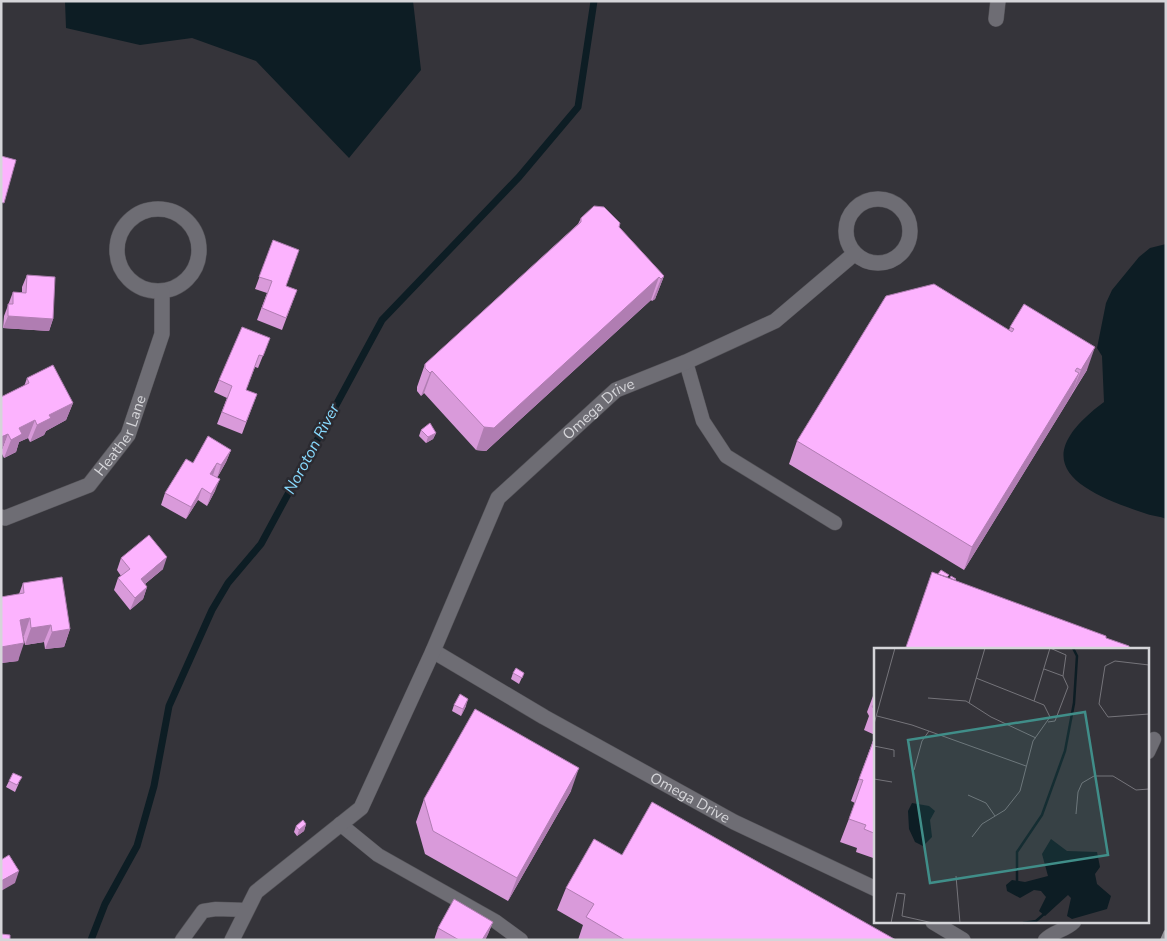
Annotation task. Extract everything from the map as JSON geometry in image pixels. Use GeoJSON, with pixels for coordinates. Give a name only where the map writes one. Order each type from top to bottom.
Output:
{"type":"FeatureCollection","features":[{"type":"Feature","properties":{"kind":"street"},"geometry":{"type":"LineString","coordinates":[[996,19],[998,1]]}},
{"type":"Feature","properties":{"kind":"street"},"geometry":{"type":"LineString","coordinates":[[878,198],[891,201],[901,208],[908,219],[911,232],[908,244],[901,255],[890,261],[877,264],[865,261],[854,254],[848,243],[845,231],[848,218],[855,208],[866,201],[878,198]]}},
{"type":"Feature","properties":{"kind":"street"},"geometry":{"type":"LineString","coordinates":[[156,209],[172,212],[187,221],[196,235],[200,251],[196,268],[185,282],[162,292],[147,290],[133,284],[120,266],[117,251],[119,236],[126,223],[139,214],[156,209]]}},
{"type":"Feature","properties":{"kind":"street","name":"Omega Drive"},"geometry":{"type":"LineString","coordinates":[[232,940],[256,892],[361,808],[498,498],[616,390],[686,362],[776,321],[854,254]]}},
{"type":"Feature","properties":{"kind":"street","name":"Heather Lane"},"geometry":{"type":"LineString","coordinates":[[1,517],[5,518],[89,485],[128,435],[162,334],[162,292]]}},
{"type":"Feature","properties":{"kind":"street","name":"Omega Drive"},"geometry":{"type":"LineString","coordinates":[[432,651],[544,717],[734,822],[874,888]]}},
{"type":"Feature","properties":{"kind":"street"},"geometry":{"type":"LineString","coordinates":[[936,924],[963,940]]}},
{"type":"Feature","properties":{"kind":"lane"},"geometry":{"type":"LineString","coordinates":[[686,362],[703,421],[726,456],[835,523]]}},
{"type":"Feature","properties":{"kind":"lane"},"geometry":{"type":"LineString","coordinates":[[1150,748],[1154,739]]}},
{"type":"Feature","properties":{"kind":"lane"},"geometry":{"type":"LineString","coordinates":[[340,824],[378,855],[495,922],[521,940]]}},
{"type":"Feature","properties":{"kind":"lane"},"geometry":{"type":"LineString","coordinates":[[182,940],[203,911],[216,909],[247,910]]}},
{"type":"Feature","properties":{"kind":"lane"},"geometry":{"type":"LineString","coordinates":[[1045,940],[1050,934],[1067,928],[1072,924]]}},
{"type":"Feature","properties":{"kind":"water"},"geometry":{"type":"Polygon","coordinates":[[[65,1],[413,1],[421,70],[349,158],[256,61],[192,38],[140,45],[66,28],[65,1]]]}},
{"type":"Feature","properties":{"kind":"water"},"geometry":{"type":"Polygon","coordinates":[[[1166,244],[1166,519],[1147,514],[1100,496],[1082,485],[1069,473],[1064,458],[1067,442],[1080,423],[1104,402],[1102,356],[1097,348],[1106,303],[1112,290],[1139,257],[1150,248],[1166,244]]]}},
{"type":"Feature","properties":{"kind":"building"},"geometry":{"type":"Polygon","coordinates":[[[1,156],[16,160],[4,203],[1,202],[1,156]]]}},
{"type":"Feature","properties":{"kind":"building"},"geometry":{"type":"Polygon","coordinates":[[[594,206],[604,207],[620,223],[619,227],[664,276],[661,279],[659,277],[494,428],[484,427],[432,371],[430,373],[425,368],[425,364],[581,222],[581,218],[594,206]]]}},
{"type":"Feature","properties":{"kind":"building"},"geometry":{"type":"Polygon","coordinates":[[[273,240],[299,250],[286,286],[297,290],[286,318],[262,308],[272,281],[259,277],[273,240]]]}},
{"type":"Feature","properties":{"kind":"building"},"geometry":{"type":"Polygon","coordinates":[[[27,275],[55,277],[53,319],[8,316],[8,304],[13,304],[13,292],[26,293],[27,275]]]}},
{"type":"Feature","properties":{"kind":"building"},"geometry":{"type":"Polygon","coordinates":[[[934,284],[1012,332],[1014,329],[1010,327],[1024,304],[1095,347],[1081,370],[1077,368],[1075,371],[1079,373],[972,547],[797,441],[886,296],[934,284]]]}},
{"type":"Feature","properties":{"kind":"building"},"geometry":{"type":"Polygon","coordinates":[[[242,327],[270,338],[263,356],[259,355],[246,390],[257,394],[246,422],[222,412],[232,386],[219,380],[242,327]]]}},
{"type":"Feature","properties":{"kind":"building"},"geometry":{"type":"Polygon","coordinates":[[[53,365],[73,403],[49,415],[51,418],[37,425],[35,420],[19,428],[22,434],[11,440],[8,434],[1,437],[1,397],[29,383],[27,378],[53,365]]]}},
{"type":"Feature","properties":{"kind":"building"},"geometry":{"type":"Polygon","coordinates":[[[430,423],[436,433],[428,437],[421,430],[430,423]]]}},
{"type":"Feature","properties":{"kind":"building"},"geometry":{"type":"Polygon","coordinates":[[[208,436],[231,450],[221,465],[217,463],[210,474],[220,479],[211,494],[202,488],[191,507],[165,493],[186,459],[193,463],[208,436]]]}},
{"type":"Feature","properties":{"kind":"building"},"geometry":{"type":"Polygon","coordinates":[[[149,535],[167,557],[141,579],[147,587],[135,598],[118,578],[130,569],[121,558],[149,535]]]}},
{"type":"Feature","properties":{"kind":"building"},"geometry":{"type":"Polygon","coordinates":[[[941,570],[949,575],[947,577],[938,574],[941,570]]]}},
{"type":"Feature","properties":{"kind":"building"},"geometry":{"type":"Polygon","coordinates":[[[932,572],[1129,646],[1129,648],[906,648],[932,572]]]}},
{"type":"Feature","properties":{"kind":"building"},"geometry":{"type":"Polygon","coordinates":[[[62,577],[70,629],[52,632],[51,625],[31,628],[30,618],[20,620],[24,643],[1,647],[1,597],[24,593],[23,583],[62,577]]]}},
{"type":"Feature","properties":{"kind":"building"},"geometry":{"type":"Polygon","coordinates":[[[516,668],[524,673],[522,678],[513,673],[516,668]]]}},
{"type":"Feature","properties":{"kind":"building"},"geometry":{"type":"Polygon","coordinates":[[[460,694],[468,699],[463,709],[454,705],[460,694]]]}},
{"type":"Feature","properties":{"kind":"building"},"geometry":{"type":"Polygon","coordinates":[[[475,709],[579,768],[517,878],[433,831],[424,799],[475,709]]]}},
{"type":"Feature","properties":{"kind":"building"},"geometry":{"type":"Polygon","coordinates":[[[874,739],[874,833],[864,829],[866,825],[849,819],[863,780],[859,779],[874,739]]]}},
{"type":"Feature","properties":{"kind":"building"},"geometry":{"type":"Polygon","coordinates":[[[13,773],[22,777],[17,785],[9,781],[13,773]]]}},
{"type":"Feature","properties":{"kind":"building"},"geometry":{"type":"Polygon","coordinates":[[[652,802],[896,940],[625,940],[586,917],[594,904],[566,888],[594,839],[622,855],[652,802]]]}},
{"type":"Feature","properties":{"kind":"building"},"geometry":{"type":"Polygon","coordinates":[[[303,820],[306,824],[299,830],[296,826],[303,820]]]}},
{"type":"Feature","properties":{"kind":"building"},"geometry":{"type":"Polygon","coordinates":[[[9,855],[19,871],[1,881],[1,860],[9,855]]]}},
{"type":"Feature","properties":{"kind":"building"},"geometry":{"type":"Polygon","coordinates":[[[454,899],[493,922],[482,940],[459,940],[438,928],[454,899]]]}},
{"type":"Feature","properties":{"kind":"building"},"geometry":{"type":"Polygon","coordinates":[[[1,934],[10,935],[10,940],[1,940],[1,934]]]}},
{"type":"Feature","properties":{"kind":"waterway","name":"Noroton River"},"geometry":{"type":"LineString","coordinates":[[91,940],[105,904],[137,846],[154,786],[169,706],[212,610],[228,583],[261,544],[382,320],[519,177],[578,107],[594,1]]}},
{"type":"Feature","properties":{"kind":"railway"},"geometry":{"type":"LineString","coordinates":[[1162,940],[1166,931]]}}]}
